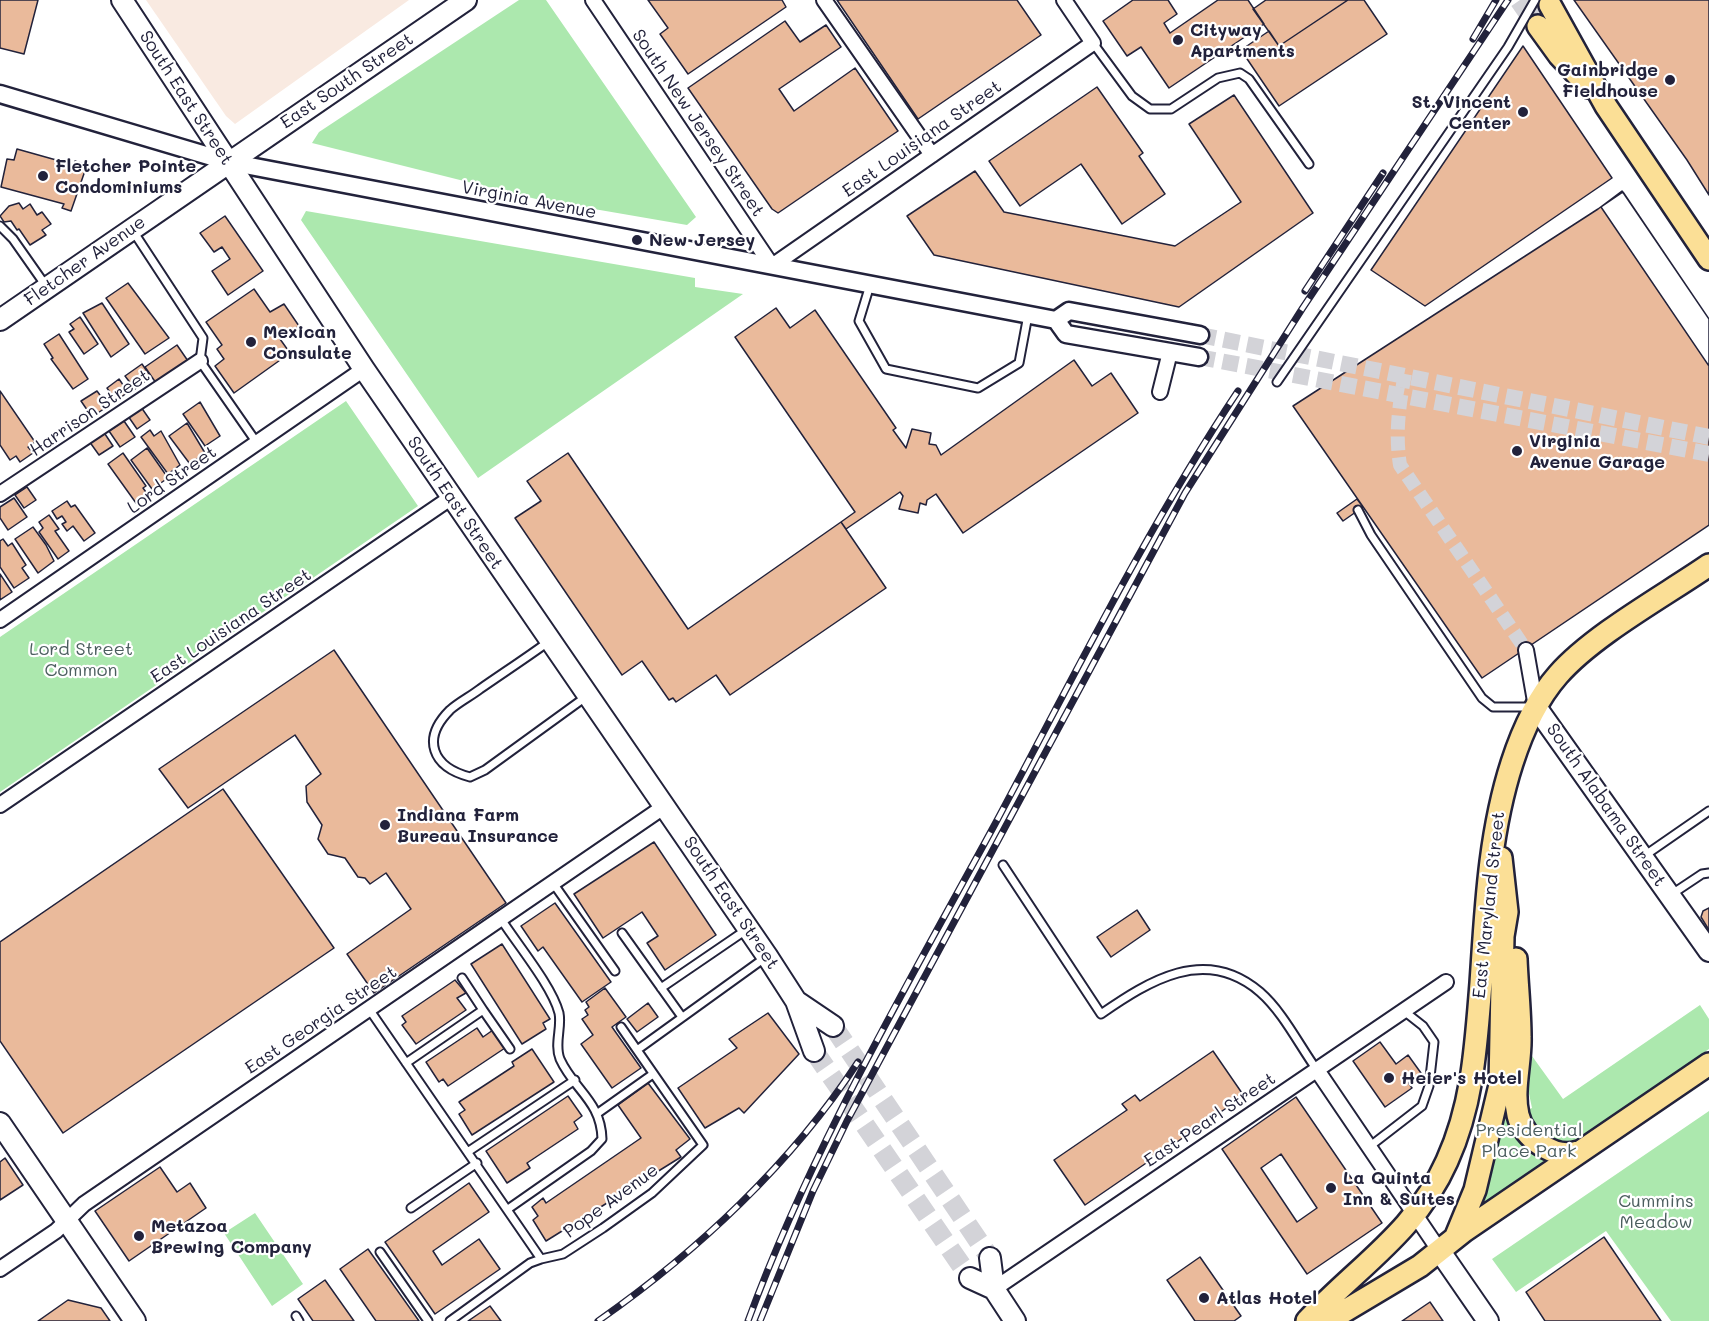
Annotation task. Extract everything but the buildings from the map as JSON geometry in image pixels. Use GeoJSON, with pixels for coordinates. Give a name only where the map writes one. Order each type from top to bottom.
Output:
{"type":"FeatureCollection","features":[{"type":"Feature","properties":{"kind":"main road","name":"South East Street"},"geometry":{"type":"LineString","coordinates":[[122,0],[364,369],[549,642],[767,956],[796,1001],[814,1051]]}},
{"type":"Feature","properties":{"kind":"main road","name":"East South Street"},"geometry":{"type":"LineString","coordinates":[[229,162],[466,0]]}},
{"type":"Feature","properties":{"kind":"main road"},"geometry":{"type":"LineString","coordinates":[[1543,2],[1606,106],[1708,260]]}},
{"type":"Feature","properties":{"kind":"main road"},"geometry":{"type":"LineString","coordinates":[[1538,26],[1559,55],[1606,106]]}},
{"type":"Feature","properties":{"kind":"main road","name":"Fletcher Avenue"},"geometry":{"type":"LineString","coordinates":[[0,320],[229,162]]}},
{"type":"Feature","properties":{"kind":"main road","name":"East Maryland Street"},"geometry":{"type":"LineString","coordinates":[[1307,1321],[1333,1293],[1392,1243],[1415,1215],[1448,1160],[1470,1092],[1476,1053],[1496,818],[1531,699],[1580,655],[1627,620],[1709,565]]}},
{"type":"Feature","properties":{"kind":"main road","name":"South Alabama Street"},"geometry":{"type":"LineString","coordinates":[[1531,699],[1709,951]]}},
{"type":"Feature","properties":{"kind":"main road"},"geometry":{"type":"LineString","coordinates":[[1496,818],[1507,912],[1515,936],[1521,1037],[1516,1092],[1518,1119],[1540,1144],[1565,1154],[1578,1152]]}},
{"type":"Feature","properties":{"kind":"main road"},"geometry":{"type":"LineString","coordinates":[[1328,1321],[1420,1266],[1458,1234],[1469,1209],[1500,1085],[1503,936],[1507,912]]}},
{"type":"Feature","properties":{"kind":"main road","name":"South East Street"},"geometry":{"type":"LineString","coordinates":[[796,1001],[833,1026]]}},
{"type":"Feature","properties":{"kind":"main road"},"geometry":{"type":"LineString","coordinates":[[1439,1250],[1578,1152],[1709,1064]]}},
{"type":"Feature","properties":{"kind":"main road"},"geometry":{"type":"LineString","coordinates":[[0,1123],[135,1321]]}},
{"type":"Feature","properties":{"kind":"main road"},"geometry":{"type":"LineString","coordinates":[[1439,1250],[1488,1321]]}},
{"type":"Feature","properties":{"kind":"main road"},"geometry":{"type":"LineString","coordinates":[[990,1258],[994,1288],[1015,1321]]}},
{"type":"Feature","properties":{"kind":"main road"},"geometry":{"type":"LineString","coordinates":[[970,1278],[994,1288]]}},
{"type":"Feature","properties":{"kind":"street","name":"South New Jersey Street"},"geometry":{"type":"LineString","coordinates":[[592,0],[772,266]]}},
{"type":"Feature","properties":{"kind":"street"},"geometry":{"type":"LineString","coordinates":[[824,0],[932,155]]}},
{"type":"Feature","properties":{"kind":"street"},"geometry":{"type":"LineString","coordinates":[[1064,0],[1093,43]]}},
{"type":"Feature","properties":{"kind":"street","name":"East Louisiana Street"},"geometry":{"type":"LineString","coordinates":[[772,266],[1093,43]]}},
{"type":"Feature","properties":{"kind":"street","name":"Virginia Avenue"},"geometry":{"type":"LineString","coordinates":[[0,94],[229,162],[1056,320],[1066,334],[1199,357]]}},
{"type":"Feature","properties":{"kind":"street","name":"Virginia Avenue"},"geometry":{"type":"LineString","coordinates":[[1056,320],[1069,311],[1200,335]]}},
{"type":"Feature","properties":{"kind":"street"},"geometry":{"type":"LineString","coordinates":[[1160,392],[1170,352]]}},
{"type":"Feature","properties":{"kind":"street","name":"Harrison Street"},"geometry":{"type":"LineString","coordinates":[[0,494],[200,361]]}},
{"type":"Feature","properties":{"kind":"street","name":"Lord Street"},"geometry":{"type":"LineString","coordinates":[[0,620],[364,369]]}},
{"type":"Feature","properties":{"kind":"street","name":"East Louisiana Street"},"geometry":{"type":"LineString","coordinates":[[0,805],[452,497]]}},
{"type":"Feature","properties":{"kind":"street","name":"South Alabama Street"},"geometry":{"type":"LineString","coordinates":[[1526,650],[1531,699]]}},
{"type":"Feature","properties":{"kind":"street","name":"East Georgia Street"},"geometry":{"type":"LineString","coordinates":[[0,1269],[56,1231],[84,1203],[665,806]]}},
{"type":"Feature","properties":{"kind":"street","name":"East Pearl Street"},"geometry":{"type":"LineString","coordinates":[[994,1288],[1446,982]]}},
{"type":"Feature","properties":{"kind":"street"},"geometry":{"type":"LineString","coordinates":[[1317,1070],[1439,1250]]}},
{"type":"Feature","properties":{"kind":"lane"},"geometry":{"type":"LineString","coordinates":[[1276,382],[1508,47],[1543,2]]}},
{"type":"Feature","properties":{"kind":"lane"},"geometry":{"type":"LineString","coordinates":[[1093,43],[1132,96],[1150,109],[1171,109],[1218,78],[1240,73],[1249,79],[1309,164]]}},
{"type":"Feature","properties":{"kind":"lane"},"geometry":{"type":"LineString","coordinates":[[0,226],[13,239],[47,287]]}},
{"type":"Feature","properties":{"kind":"lane"},"geometry":{"type":"LineString","coordinates":[[132,229],[202,338],[200,361],[257,443]]}},
{"type":"Feature","properties":{"kind":"lane"},"geometry":{"type":"LineString","coordinates":[[870,285],[859,321],[886,369],[978,388],[1020,363],[1028,315]]}},
{"type":"Feature","properties":{"kind":"lane"},"geometry":{"type":"LineString","coordinates":[[1358,510],[1371,535],[1482,698],[1493,706],[1531,699]]}},
{"type":"Feature","properties":{"kind":"lane"},"geometry":{"type":"LineString","coordinates":[[549,642],[451,710],[438,726],[433,740],[435,754],[443,766],[470,777],[485,770],[587,696]]}},
{"type":"Feature","properties":{"kind":"lane"},"geometry":{"type":"LineString","coordinates":[[1642,857],[1709,811]]}},
{"type":"Feature","properties":{"kind":"lane"},"geometry":{"type":"LineString","coordinates":[[1003,865],[1101,1014],[1140,988],[1168,974],[1194,969],[1223,973],[1261,993],[1317,1070]]}},
{"type":"Feature","properties":{"kind":"lane"},"geometry":{"type":"LineString","coordinates":[[1670,896],[1702,874],[1709,873]]}},
{"type":"Feature","properties":{"kind":"lane"},"geometry":{"type":"LineString","coordinates":[[553,883],[615,971]]}},
{"type":"Feature","properties":{"kind":"lane"},"geometry":{"type":"LineString","coordinates":[[501,919],[553,998],[560,1015],[557,1041],[560,1059],[598,1113],[602,1139],[591,1152],[508,1209]]}},
{"type":"Feature","properties":{"kind":"lane"},"geometry":{"type":"LineString","coordinates":[[662,988],[748,928]]}},
{"type":"Feature","properties":{"kind":"lane"},"geometry":{"type":"LineString","coordinates":[[622,933],[682,1017]]}},
{"type":"Feature","properties":{"kind":"lane"},"geometry":{"type":"LineString","coordinates":[[637,1050],[767,956]]}},
{"type":"Feature","properties":{"kind":"lane"},"geometry":{"type":"LineString","coordinates":[[462,978],[510,1049]]}},
{"type":"Feature","properties":{"kind":"lane"},"geometry":{"type":"LineString","coordinates":[[369,1009],[437,1110],[469,1151],[541,1259],[530,1263],[450,1321]]}},
{"type":"Feature","properties":{"kind":"lane"},"geometry":{"type":"LineString","coordinates":[[406,1064],[483,1010]]}},
{"type":"Feature","properties":{"kind":"lane"},"geometry":{"type":"LineString","coordinates":[[1369,1147],[1422,1106],[1429,1086],[1434,1042],[1423,1026],[1404,1011]]}},
{"type":"Feature","properties":{"kind":"lane","name":"Pope Avenue"},"geometry":{"type":"LineString","coordinates":[[541,1259],[563,1254],[603,1228],[652,1192],[703,1145],[621,1027]]}},
{"type":"Feature","properties":{"kind":"lane"},"geometry":{"type":"LineString","coordinates":[[598,1113],[653,1074]]}},
{"type":"Feature","properties":{"kind":"lane"},"geometry":{"type":"LineString","coordinates":[[469,1151],[575,1080]]}},
{"type":"Feature","properties":{"kind":"lane"},"geometry":{"type":"LineString","coordinates":[[411,1208],[477,1163]]}},
{"type":"Feature","properties":{"kind":"lane"},"geometry":{"type":"LineString","coordinates":[[380,1252],[428,1321]]}},
{"type":"Feature","properties":{"kind":"shaded area"},"geometry":{"type":"Polygon","coordinates":[[[146,0],[409,0],[235,124],[226,116],[146,0]]]}},
{"type":"Feature","properties":{"kind":"green space"},"geometry":{"type":"Polygon","coordinates":[[[519,0],[546,0],[696,217],[687,225],[536,199],[312,143],[319,132],[519,0]]]}},
{"type":"Feature","properties":{"kind":"green space"},"geometry":{"type":"Polygon","coordinates":[[[306,211],[695,278],[695,287],[743,294],[478,478],[301,220],[306,211]]]}},
{"type":"Feature","properties":{"kind":"green space","name":"Lord Street Common"},"geometry":{"type":"Polygon","coordinates":[[[346,401],[418,506],[0,792],[0,637],[346,401]]]}},
{"type":"Feature","properties":{"kind":"green space","name":"Presidential Place Park"},"geometry":{"type":"Polygon","coordinates":[[[1700,1005],[1709,1019],[1709,1049],[1481,1207],[1505,1119],[1532,1108],[1528,1089],[1532,1056],[1563,1099],[1700,1005]]]}},
{"type":"Feature","properties":{"kind":"green space","name":"Cummins Meadow"},"geometry":{"type":"Polygon","coordinates":[[[1709,1111],[1709,1321],[1671,1321],[1606,1231],[1516,1292],[1492,1259],[1709,1111]]]}},
{"type":"Feature","properties":{"kind":"green space"},"geometry":{"type":"Polygon","coordinates":[[[255,1213],[303,1284],[272,1306],[224,1233],[255,1213]]]}},
{"type":"Feature","properties":{"kind":"tunnel"},"geometry":{"type":"LineString","coordinates":[[1520,0],[1538,26]]}},
{"type":"Feature","properties":{"kind":"tunnel"},"geometry":{"type":"LineString","coordinates":[[1200,335],[1709,437]]}},
{"type":"Feature","properties":{"kind":"tunnel"},"geometry":{"type":"LineString","coordinates":[[1199,357],[1709,454]]}},
{"type":"Feature","properties":{"kind":"tunnel"},"geometry":{"type":"LineString","coordinates":[[1405,374],[1398,419],[1400,465],[1526,650]]}},
{"type":"Feature","properties":{"kind":"tunnel"},"geometry":{"type":"LineString","coordinates":[[833,1026],[990,1258]]}},
{"type":"Feature","properties":{"kind":"tunnel"},"geometry":{"type":"LineString","coordinates":[[814,1051],[970,1278]]}},
{"type":"Feature","properties":{"kind":"railway"},"geometry":{"type":"LineString","coordinates":[[1473,39],[1496,0]]}},
{"type":"Feature","properties":{"kind":"railway"},"geometry":{"type":"LineString","coordinates":[[760,1321],[813,1191],[847,1121],[1185,493],[1302,309],[1508,0]]}},
{"type":"Feature","properties":{"kind":"railway"},"geometry":{"type":"LineString","coordinates":[[1305,291],[1383,173]]}},
{"type":"Feature","properties":{"kind":"railway"},"geometry":{"type":"LineString","coordinates":[[748,1321],[801,1193],[862,1068],[1142,550],[1238,391]]}},
{"type":"Feature","properties":{"kind":"railway"},"geometry":{"type":"LineString","coordinates":[[598,1321],[671,1266],[740,1204],[803,1135],[858,1062]]}},
{"type":"Feature","properties":{"kind":"place","name":"Cityway Apartments"},"geometry":{"type":"Point","coordinates":[1178,40]}},
{"type":"Feature","properties":{"kind":"place","name":"Gainbridge Fieldhouse"},"geometry":{"type":"Point","coordinates":[1670,80]}},
{"type":"Feature","properties":{"kind":"place","name":"St. Vincent Center"},"geometry":{"type":"Point","coordinates":[1523,112]}},
{"type":"Feature","properties":{"kind":"place","name":"Fletcher Pointe Condominiums"},"geometry":{"type":"Point","coordinates":[43,176]}},
{"type":"Feature","properties":{"kind":"place","name":"New Jersey"},"geometry":{"type":"Point","coordinates":[637,240]}},
{"type":"Feature","properties":{"kind":"place","name":"Mexican Consulate"},"geometry":{"type":"Point","coordinates":[251,342]}},
{"type":"Feature","properties":{"kind":"place","name":"Virginia Avenue Garage"},"geometry":{"type":"Point","coordinates":[1517,451]}},
{"type":"Feature","properties":{"kind":"place","name":"Indiana Farm Bureau Insurance"},"geometry":{"type":"Point","coordinates":[385,825]}},
{"type":"Feature","properties":{"kind":"place","name":"Heier's Hotel"},"geometry":{"type":"Point","coordinates":[1389,1078]}},
{"type":"Feature","properties":{"kind":"place","name":"La Quinta Inn & Suites"},"geometry":{"type":"Point","coordinates":[1331,1188]}},
{"type":"Feature","properties":{"kind":"place","name":"Metazoa Brewing Company"},"geometry":{"type":"Point","coordinates":[139,1236]}},
{"type":"Feature","properties":{"kind":"place","name":"Atlas Hotel"},"geometry":{"type":"Point","coordinates":[1204,1298]}}]}
